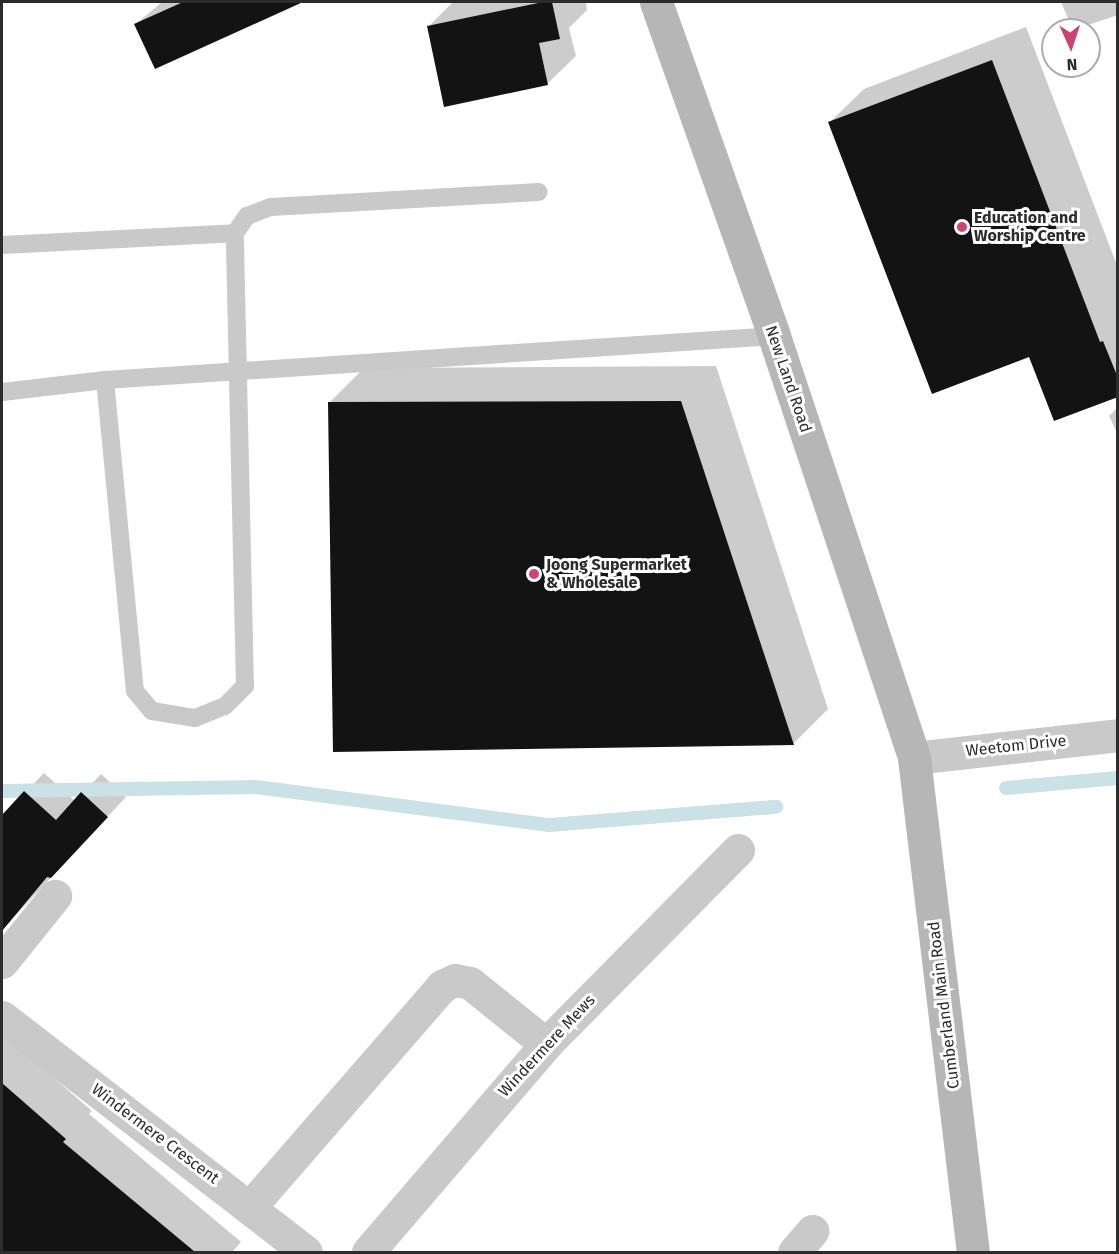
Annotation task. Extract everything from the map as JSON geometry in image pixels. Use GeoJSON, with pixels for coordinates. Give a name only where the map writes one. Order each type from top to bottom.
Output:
{"type":"FeatureCollection","features":[{"type":"Feature","properties":{"kind":"street","name":"New Land Road"},"geometry":{"type":"LineString","coordinates":[[656,2],[774,336],[915,758]]}},
{"type":"Feature","properties":{"kind":"street","name":"Weetom Drive"},"geometry":{"type":"LineString","coordinates":[[915,758],[1118,735]]}},
{"type":"Feature","properties":{"kind":"street","name":"Cumberland Main Road"},"geometry":{"type":"LineString","coordinates":[[915,758],[973,1252]]}},
{"type":"Feature","properties":{"kind":"street","name":"Windermere Mews"},"geometry":{"type":"LineString","coordinates":[[368,1252],[546,1044],[738,850]]}},
{"type":"Feature","properties":{"kind":"street"},"geometry":{"type":"LineString","coordinates":[[2,962],[55,896]]}},
{"type":"Feature","properties":{"kind":"street"},"geometry":{"type":"LineString","coordinates":[[250,1207],[442,986],[455,980],[470,982],[546,1044]]}},
{"type":"Feature","properties":{"kind":"street","name":"Windermere Crescent"},"geometry":{"type":"LineString","coordinates":[[2,1017],[250,1207],[290,1247]]}},
{"type":"Feature","properties":{"kind":"lane"},"geometry":{"type":"LineString","coordinates":[[105,380],[135,691],[152,711],[195,718],[225,706],[245,686],[240,371],[235,233],[247,216],[271,207],[539,192]]}},
{"type":"Feature","properties":{"kind":"lane"},"geometry":{"type":"LineString","coordinates":[[2,245],[235,233]]}},
{"type":"Feature","properties":{"kind":"lane"},"geometry":{"type":"LineString","coordinates":[[2,392],[105,380],[774,336]]}},
{"type":"Feature","properties":{"kind":"building"},"geometry":{"type":"Polygon","coordinates":[[[183,2],[303,2],[155,69],[134,24],[183,2]]]}},
{"type":"Feature","properties":{"kind":"building"},"geometry":{"type":"Polygon","coordinates":[[[552,2],[560,39],[539,43],[548,85],[444,107],[427,26],[552,2]]]}},
{"type":"Feature","properties":{"kind":"building","name":"Education and Worship Centre"},"geometry":{"type":"Polygon","coordinates":[[[992,60],[1100,342],[1103,341],[1118,378],[1118,397],[1054,421],[1029,357],[932,394],[828,122],[992,60]]]}},
{"type":"Feature","properties":{"kind":"building","name":"Joong Supermarket & Wholesale"},"geometry":{"type":"Polygon","coordinates":[[[681,401],[794,745],[333,752],[328,402],[681,401]]]}},
{"type":"Feature","properties":{"kind":"building"},"geometry":{"type":"Polygon","coordinates":[[[24,791],[56,820],[81,792],[108,817],[51,878],[47,877],[2,931],[2,815],[24,791]]]}},
{"type":"Feature","properties":{"kind":"building"},"geometry":{"type":"Polygon","coordinates":[[[2,1083],[66,1139],[63,1142],[195,1252],[2,1252],[2,1083]]]}},
{"type":"Feature","properties":{"kind":"waterway"},"geometry":{"type":"LineString","coordinates":[[1006,788],[1118,778]]}},
{"type":"Feature","properties":{"kind":"waterway"},"geometry":{"type":"LineString","coordinates":[[2,791],[256,787],[550,825],[776,807]]}},
{"type":"Feature","properties":{"kind":"place","name":"Education and Worship Centre"},"geometry":{"type":"Point","coordinates":[962,227]}},
{"type":"Feature","properties":{"kind":"place","name":"Joong Supermarket & Wholesale"},"geometry":{"type":"Point","coordinates":[534,574]}}]}
